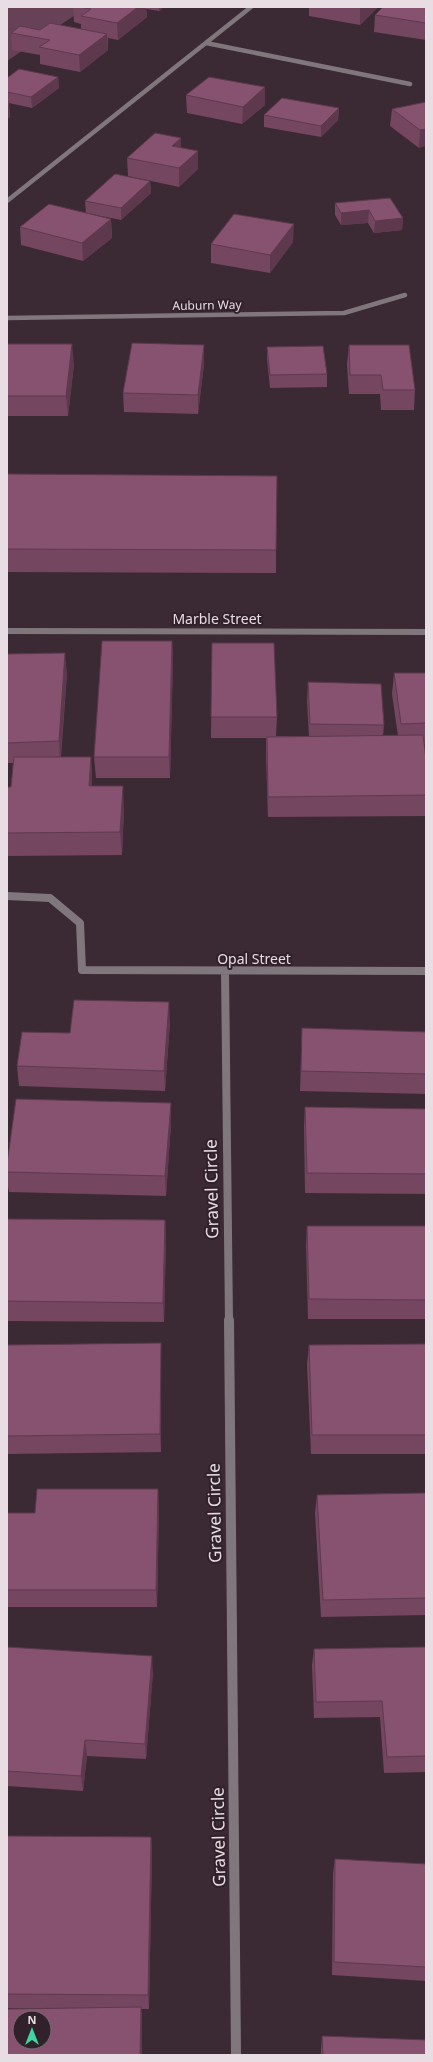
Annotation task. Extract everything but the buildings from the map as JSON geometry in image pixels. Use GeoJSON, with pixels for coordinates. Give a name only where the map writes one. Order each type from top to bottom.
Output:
{"type":"FeatureCollection","features":[{"type":"Feature","properties":{"kind":"street"},"geometry":{"type":"LineString","coordinates":[[7,201],[251,7]]}},
{"type":"Feature","properties":{"kind":"street"},"geometry":{"type":"LineString","coordinates":[[206,43],[410,84]]}},
{"type":"Feature","properties":{"kind":"street","name":"Auburn Way"},"geometry":{"type":"LineString","coordinates":[[7,318],[344,313],[405,295]]}},
{"type":"Feature","properties":{"kind":"street","name":"Marble Street"},"geometry":{"type":"LineString","coordinates":[[7,630],[426,632]]}},
{"type":"Feature","properties":{"kind":"street","name":"Opal Street"},"geometry":{"type":"LineString","coordinates":[[7,896],[50,898],[80,923],[82,970],[426,971]]}},
{"type":"Feature","properties":{"kind":"street","name":"Gravel Circle"},"geometry":{"type":"LineString","coordinates":[[225,971],[236,2055]]}},
{"type":"Feature","properties":{"kind":"shaded area"},"geometry":{"type":"Polygon","coordinates":[[[7,7],[87,7],[7,61],[7,7]]]}}]}
